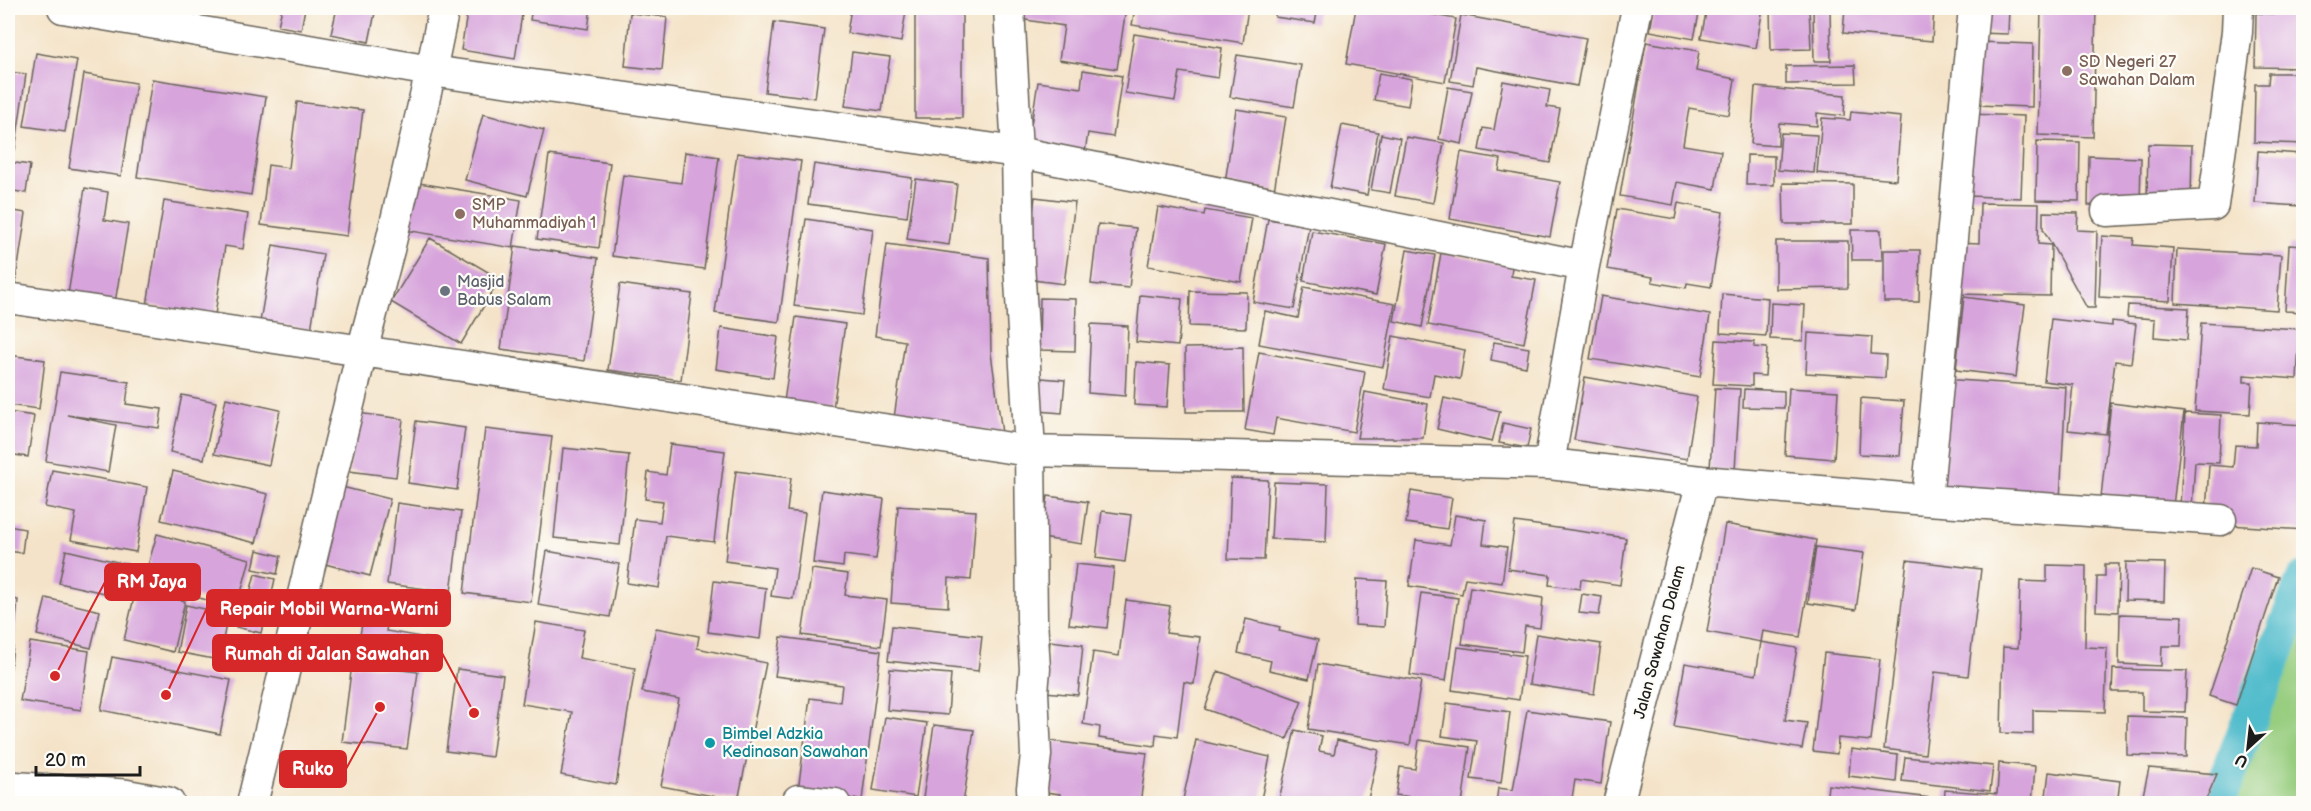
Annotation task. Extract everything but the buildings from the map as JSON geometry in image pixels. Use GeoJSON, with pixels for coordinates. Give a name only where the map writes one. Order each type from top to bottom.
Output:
{"type":"FeatureCollection","features":[{"type":"Feature","properties":{"kind":"main road"},"geometry":{"type":"LineString","coordinates":[[8,788],[124,796],[168,804]]}},
{"type":"Feature","properties":{"kind":"street"},"geometry":{"type":"LineString","coordinates":[[63,8],[431,71],[1017,152],[1584,266]]}},
{"type":"Feature","properties":{"kind":"street"},"geometry":{"type":"LineString","coordinates":[[252,804],[362,351],[389,250],[444,8]]}},
{"type":"Feature","properties":{"kind":"street"},"geometry":{"type":"LineString","coordinates":[[1009,8],[1017,152],[1019,263],[1030,451],[1032,619],[1035,669],[1032,692],[1036,755],[1032,789],[1033,804]]}},
{"type":"Feature","properties":{"kind":"street"},"geometry":{"type":"LineString","coordinates":[[1549,464],[1584,266],[1637,8]]}},
{"type":"Feature","properties":{"kind":"street"},"geometry":{"type":"LineString","coordinates":[[1927,500],[1974,8]]}},
{"type":"Feature","properties":{"kind":"street"},"geometry":{"type":"LineString","coordinates":[[2107,211],[2213,205],[2237,32],[2238,8]]}},
{"type":"Feature","properties":{"kind":"street"},"geometry":{"type":"LineString","coordinates":[[8,298],[1030,451],[1549,464],[1702,481],[1927,500],[2221,520]]}},
{"type":"Feature","properties":{"kind":"street","name":"Jalan Sawahan Dalam"},"geometry":{"type":"LineString","coordinates":[[1618,804],[1702,481]]}},
{"type":"Feature","properties":{"kind":"street"},"geometry":{"type":"LineString","coordinates":[[798,800],[835,804]]}},
{"type":"Feature","properties":{"kind":"green space"},"geometry":{"type":"Polygon","coordinates":[[[2303,604],[2303,803],[2233,803],[2303,604]]]}},
{"type":"Feature","properties":{"kind":"waterway"},"geometry":{"type":"LineString","coordinates":[[2217,804],[2304,579]]}},
{"type":"Feature","properties":{"kind":"place","name":"SD Negeri 27 Sawahan Dalam"},"geometry":{"type":"Point","coordinates":[2067,71]}},
{"type":"Feature","properties":{"kind":"place","name":"SMP Muhammadiyah 1"},"geometry":{"type":"Point","coordinates":[460,214]}},
{"type":"Feature","properties":{"kind":"place","name":"Masjid Babus Salam"},"geometry":{"type":"Point","coordinates":[445,291]}},
{"type":"Feature","properties":{"kind":"place","name":"RM Jaya"},"geometry":{"type":"Point","coordinates":[55,676]}},
{"type":"Feature","properties":{"kind":"place","name":"Repair Mobil Warna-Warni"},"geometry":{"type":"Point","coordinates":[166,695]}},
{"type":"Feature","properties":{"kind":"place","name":"Ruko"},"geometry":{"type":"Point","coordinates":[380,707]}},
{"type":"Feature","properties":{"kind":"place","name":"Rumah di Jalan Sawahan"},"geometry":{"type":"Point","coordinates":[474,713]}},
{"type":"Feature","properties":{"kind":"place","name":"Bimbel Adzkia Kedinasan Sawahan"},"geometry":{"type":"Point","coordinates":[710,743]}}]}
